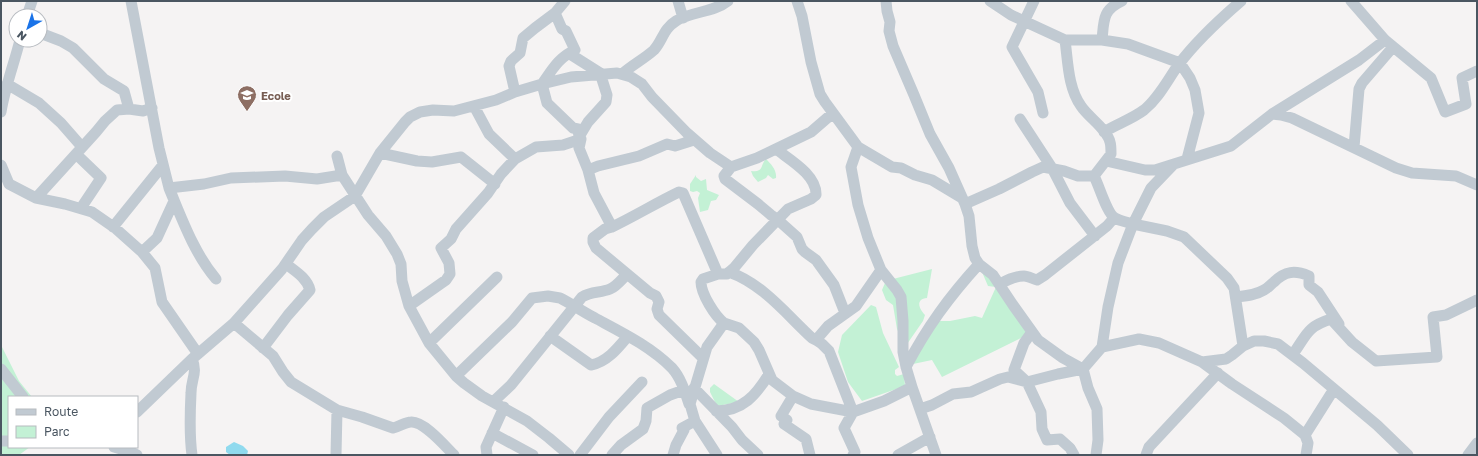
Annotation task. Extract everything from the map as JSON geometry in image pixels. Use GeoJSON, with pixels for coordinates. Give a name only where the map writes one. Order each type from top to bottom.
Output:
{"type":"FeatureCollection","features":[{"type":"Feature","properties":{"kind":"street"},"geometry":{"type":"LineString","coordinates":[[131,1],[163,165],[169,188],[186,230],[200,257],[216,279]]}},
{"type":"Feature","properties":{"kind":"street"},"geometry":{"type":"LineString","coordinates":[[515,92],[509,66],[511,61],[520,53],[523,38],[555,13],[565,1]]}},
{"type":"Feature","properties":{"kind":"street"},"geometry":{"type":"LineString","coordinates":[[678,1],[683,18]]}},
{"type":"Feature","properties":{"kind":"street"},"geometry":{"type":"LineString","coordinates":[[622,74],[655,48],[667,28],[683,18],[720,6],[728,1]]}},
{"type":"Feature","properties":{"kind":"street"},"geometry":{"type":"LineString","coordinates":[[797,1],[802,16],[811,62],[820,94],[858,147],[892,167],[902,168],[915,175],[932,180],[963,201]]}},
{"type":"Feature","properties":{"kind":"street"},"geometry":{"type":"LineString","coordinates":[[886,1],[890,22],[889,31],[893,46],[930,134],[949,168],[969,216],[972,246],[975,258],[979,264],[993,275],[1000,284],[1012,305],[1032,332],[1046,346],[1083,369],[1088,388],[1097,409],[1098,440],[1096,455]]}},
{"type":"Feature","properties":{"kind":"street"},"geometry":{"type":"LineString","coordinates":[[990,1],[1011,15],[1065,40],[1102,40],[1128,44],[1180,63],[1190,78],[1195,90],[1199,113],[1188,159]]}},
{"type":"Feature","properties":{"kind":"street"},"geometry":{"type":"LineString","coordinates":[[1034,1],[1012,47],[1038,92],[1043,113]]}},
{"type":"Feature","properties":{"kind":"street"},"geometry":{"type":"LineString","coordinates":[[1102,40],[1104,18],[1108,10],[1112,6],[1122,1]]}},
{"type":"Feature","properties":{"kind":"street"},"geometry":{"type":"LineString","coordinates":[[1104,132],[1144,110],[1160,92],[1180,63],[1211,27],[1241,1]]}},
{"type":"Feature","properties":{"kind":"street"},"geometry":{"type":"LineString","coordinates":[[1351,1],[1389,44],[1431,78],[1444,111],[1446,112],[1466,104],[1462,78],[1477,71]]}},
{"type":"Feature","properties":{"kind":"street"},"geometry":{"type":"LineString","coordinates":[[555,13],[562,29],[566,31],[575,50]]}},
{"type":"Feature","properties":{"kind":"street"},"geometry":{"type":"LineString","coordinates":[[48,36],[61,40],[73,48],[104,79],[124,91],[130,109]]}},
{"type":"Feature","properties":{"kind":"street"},"geometry":{"type":"LineString","coordinates":[[1065,40],[1071,80],[1076,97],[1081,106],[1104,132],[1110,142],[1111,154],[1094,176]]}},
{"type":"Feature","properties":{"kind":"street"},"geometry":{"type":"LineString","coordinates":[[1106,161],[1145,170],[1155,170],[1232,146],[1272,114],[1359,60],[1389,44]]}},
{"type":"Feature","properties":{"kind":"street"},"geometry":{"type":"LineString","coordinates":[[1354,147],[1359,89],[1389,44]]}},
{"type":"Feature","properties":{"kind":"street"},"geometry":{"type":"LineString","coordinates":[[1,112],[7,84],[14,66],[18,48]]}},
{"type":"Feature","properties":{"kind":"street"},"geometry":{"type":"LineString","coordinates":[[409,306],[446,280],[450,274],[449,263],[442,248],[451,239],[456,229],[488,193],[515,159],[536,147],[563,145],[580,138],[588,122],[607,100],[605,85],[600,74],[570,54],[575,50]]}},
{"type":"Feature","properties":{"kind":"street"},"geometry":{"type":"LineString","coordinates":[[575,50],[566,55],[555,65],[542,84],[547,103],[573,128],[578,129],[580,138],[579,148],[588,170],[594,192],[612,227]]}},
{"type":"Feature","properties":{"kind":"street"},"geometry":{"type":"LineString","coordinates":[[138,411],[195,357],[234,323],[286,264],[302,240],[324,217],[355,196],[380,153],[405,122],[410,117],[420,112],[433,110],[454,111],[496,100],[515,92],[542,84],[571,77],[617,73],[631,77],[642,84],[652,97],[694,140],[731,168]]}},
{"type":"Feature","properties":{"kind":"street"},"geometry":{"type":"LineString","coordinates":[[7,84],[39,103],[61,123],[79,150],[101,178],[81,208]]}},
{"type":"Feature","properties":{"kind":"street"},"geometry":{"type":"LineString","coordinates":[[474,106],[489,134],[515,159]]}},
{"type":"Feature","properties":{"kind":"street"},"geometry":{"type":"LineString","coordinates":[[36,198],[105,121],[117,110],[130,109],[143,111],[152,108]]}},
{"type":"Feature","properties":{"kind":"street"},"geometry":{"type":"LineString","coordinates":[[833,113],[810,132],[776,149],[731,168],[724,176],[726,180],[778,220],[798,239],[805,252],[816,260],[822,267],[834,286],[845,313]]}},
{"type":"Feature","properties":{"kind":"street"},"geometry":{"type":"LineString","coordinates":[[1272,114],[1292,118],[1396,168],[1412,173],[1456,176],[1477,185]]}},
{"type":"Feature","properties":{"kind":"street"},"geometry":{"type":"LineString","coordinates":[[1020,119],[1052,168],[1070,204],[1095,236]]}},
{"type":"Feature","properties":{"kind":"street"},"geometry":{"type":"LineString","coordinates":[[588,170],[598,166],[639,156],[667,144],[675,146],[694,140]]}},
{"type":"Feature","properties":{"kind":"street"},"geometry":{"type":"LineString","coordinates":[[858,147],[851,167],[855,192],[868,238],[881,270],[901,297],[903,352],[906,367],[936,455]]}},
{"type":"Feature","properties":{"kind":"street"},"geometry":{"type":"LineString","coordinates":[[724,273],[790,208],[813,198],[816,195],[813,181],[808,174],[776,149]]}},
{"type":"Feature","properties":{"kind":"street"},"geometry":{"type":"LineString","coordinates":[[380,153],[417,161],[432,162],[461,158],[494,184]]}},
{"type":"Feature","properties":{"kind":"street"},"geometry":{"type":"LineString","coordinates":[[337,156],[342,175],[368,215],[386,236],[397,254],[401,264],[402,281],[409,306],[429,343],[456,376],[474,390],[527,421],[569,455]]}},
{"type":"Feature","properties":{"kind":"street"},"geometry":{"type":"LineString","coordinates":[[920,409],[954,394],[975,390],[1000,378],[1008,377],[1027,382],[1083,369],[1102,347],[1108,307],[1118,263],[1133,224],[1151,188],[1174,164]]}},
{"type":"Feature","properties":{"kind":"street"},"geometry":{"type":"LineString","coordinates":[[1,165],[9,184],[36,198],[81,208],[92,212],[113,227],[142,252],[155,268],[162,302],[195,357],[195,372],[191,391],[190,444],[192,455]]}},
{"type":"Feature","properties":{"kind":"street"},"geometry":{"type":"LineString","coordinates":[[113,227],[163,165]]}},
{"type":"Feature","properties":{"kind":"street"},"geometry":{"type":"LineString","coordinates":[[963,201],[999,189],[1040,168],[1052,168],[1078,176],[1094,176]]}},
{"type":"Feature","properties":{"kind":"street"},"geometry":{"type":"LineString","coordinates":[[169,188],[204,184],[231,178],[285,176],[317,179],[342,175]]}},
{"type":"Feature","properties":{"kind":"street"},"geometry":{"type":"LineString","coordinates":[[1094,176],[1100,186],[1107,208],[1114,218],[1133,224],[1167,231],[1184,237],[1227,278],[1234,288],[1243,346]]}},
{"type":"Feature","properties":{"kind":"street"},"geometry":{"type":"LineString","coordinates":[[702,358],[659,314],[657,309],[659,302],[656,296],[650,293],[599,252],[593,242],[593,237],[605,229],[636,215],[658,202],[679,192],[683,193],[724,273]]}},
{"type":"Feature","properties":{"kind":"street"},"geometry":{"type":"LineString","coordinates":[[142,252],[157,238],[174,201]]}},
{"type":"Feature","properties":{"kind":"street"},"geometry":{"type":"LineString","coordinates":[[1000,284],[1008,279],[1024,276],[1035,280],[1048,274],[1095,236],[1114,218]]}},
{"type":"Feature","properties":{"kind":"street"},"geometry":{"type":"LineString","coordinates":[[263,348],[288,315],[310,290],[308,284],[301,276],[286,264]]}},
{"type":"Feature","properties":{"kind":"street"},"geometry":{"type":"LineString","coordinates":[[906,367],[920,339],[932,321],[954,291],[979,264]]}},
{"type":"Feature","properties":{"kind":"street"},"geometry":{"type":"LineString","coordinates":[[816,340],[828,326],[856,306],[881,270]]}},
{"type":"Feature","properties":{"kind":"street"},"geometry":{"type":"LineString","coordinates":[[1236,297],[1253,295],[1265,290],[1280,275],[1291,272],[1309,276],[1309,285],[1318,292],[1352,342]]}},
{"type":"Feature","properties":{"kind":"street"},"geometry":{"type":"LineString","coordinates":[[853,412],[829,351],[822,344],[808,335],[777,303],[741,276],[724,273],[703,279],[701,283],[703,291],[715,314],[724,323],[739,328],[754,342],[772,380],[793,396],[811,404],[853,412],[884,401],[912,387]]}},
{"type":"Feature","properties":{"kind":"street"},"geometry":{"type":"LineString","coordinates":[[493,402],[511,385],[574,306],[586,295],[613,288],[627,274]]}},
{"type":"Feature","properties":{"kind":"street"},"geometry":{"type":"LineString","coordinates":[[429,343],[497,277]]}},
{"type":"Feature","properties":{"kind":"street"},"geometry":{"type":"LineString","coordinates":[[456,376],[512,322],[532,298],[541,296],[557,297],[613,327],[652,352],[672,369],[682,383],[716,411],[732,427],[742,440],[758,455]]}},
{"type":"Feature","properties":{"kind":"street"},"geometry":{"type":"LineString","coordinates":[[1293,354],[1307,332],[1317,324],[1331,320],[1352,342],[1376,361],[1436,358],[1433,318],[1446,315],[1477,300]]}},
{"type":"Feature","properties":{"kind":"street"},"geometry":{"type":"LineString","coordinates":[[234,323],[272,356],[291,382],[337,410],[393,428],[410,422],[419,423],[454,455]]}},
{"type":"Feature","properties":{"kind":"street"},"geometry":{"type":"LineString","coordinates":[[717,455],[696,421],[690,404],[689,389],[706,347],[724,323]]}},
{"type":"Feature","properties":{"kind":"street"},"geometry":{"type":"LineString","coordinates":[[1032,332],[1024,343],[1014,370],[1027,382],[1041,412],[1042,430],[1047,440],[1060,439],[1070,448],[1074,455]]}},
{"type":"Feature","properties":{"kind":"street"},"geometry":{"type":"LineString","coordinates":[[550,336],[591,365],[597,364],[608,357],[628,336]]}},
{"type":"Feature","properties":{"kind":"street"},"geometry":{"type":"LineString","coordinates":[[1102,347],[1139,339],[1159,343],[1202,362],[1232,384],[1284,418],[1305,435],[1308,443],[1306,455]]}},
{"type":"Feature","properties":{"kind":"street"},"geometry":{"type":"LineString","coordinates":[[1202,362],[1226,359],[1243,346],[1254,341],[1264,341],[1278,344],[1293,354],[1377,425],[1408,455]]}},
{"type":"Feature","properties":{"kind":"street"},"geometry":{"type":"LineString","coordinates":[[1,369],[22,396]]}},
{"type":"Feature","properties":{"kind":"street"},"geometry":{"type":"LineString","coordinates":[[1146,455],[1149,447],[1218,373]]}},
{"type":"Feature","properties":{"kind":"street"},"geometry":{"type":"LineString","coordinates":[[716,411],[732,410],[753,397],[769,374]]}},
{"type":"Feature","properties":{"kind":"street"},"geometry":{"type":"LineString","coordinates":[[580,455],[609,417],[642,382]]}},
{"type":"Feature","properties":{"kind":"street"},"geometry":{"type":"LineString","coordinates":[[612,455],[621,444],[643,429],[646,421],[647,408],[670,395],[689,389]]}},
{"type":"Feature","properties":{"kind":"street"},"geometry":{"type":"LineString","coordinates":[[1305,435],[1334,389]]}},
{"type":"Feature","properties":{"kind":"street"},"geometry":{"type":"LineString","coordinates":[[793,396],[781,416],[788,420],[784,424],[806,439],[810,455]]}},
{"type":"Feature","properties":{"kind":"street"},"geometry":{"type":"LineString","coordinates":[[487,455],[486,447],[504,407]]}},
{"type":"Feature","properties":{"kind":"street"},"geometry":{"type":"LineString","coordinates":[[336,455],[337,410]]}},
{"type":"Feature","properties":{"kind":"street"},"geometry":{"type":"LineString","coordinates":[[853,412],[844,428],[855,452],[854,455]]}},
{"type":"Feature","properties":{"kind":"street"},"geometry":{"type":"LineString","coordinates":[[673,455],[676,445],[684,430],[682,428],[696,421]]}},
{"type":"Feature","properties":{"kind":"street"},"geometry":{"type":"LineString","coordinates":[[492,433],[533,455]]}},
{"type":"Feature","properties":{"kind":"street"},"geometry":{"type":"LineString","coordinates":[[898,455],[930,437]]}},
{"type":"Feature","properties":{"kind":"street"},"geometry":{"type":"LineString","coordinates":[[1468,455],[1477,443]]}},
{"type":"Feature","properties":{"kind":"street"},"geometry":{"type":"LineString","coordinates":[[117,448],[137,455]]}},
{"type":"Feature","properties":{"kind":"green space"},"geometry":{"type":"Polygon","coordinates":[[[766,159],[775,170],[776,178],[773,179],[768,175],[766,178],[758,182],[751,171],[760,170],[766,159]]]}},
{"type":"Feature","properties":{"kind":"green space"},"geometry":{"type":"Polygon","coordinates":[[[696,175],[696,177],[701,181],[706,179],[707,190],[719,195],[716,200],[711,201],[708,210],[700,212],[698,198],[700,193],[697,191],[690,191],[690,184],[696,175]]]}},
{"type":"Feature","properties":{"kind":"green space"},"geometry":{"type":"Polygon","coordinates":[[[932,269],[927,298],[921,300],[919,305],[925,315],[923,321],[905,347],[897,329],[893,305],[886,300],[882,290],[885,283],[889,280],[932,269]]]}},
{"type":"Feature","properties":{"kind":"green space"},"geometry":{"type":"Polygon","coordinates":[[[982,272],[988,275],[1029,334],[942,377],[932,360],[913,364],[936,321],[950,321],[975,316],[982,318],[996,287],[988,286],[982,272]]]}},
{"type":"Feature","properties":{"kind":"green space"},"geometry":{"type":"Polygon","coordinates":[[[871,305],[876,307],[883,333],[899,367],[895,370],[895,374],[897,376],[904,374],[905,386],[862,401],[848,382],[838,352],[842,335],[871,305]]]}},
{"type":"Feature","properties":{"kind":"green space"},"geometry":{"type":"Polygon","coordinates":[[[1,345],[19,381],[31,396],[8,396],[8,448],[29,448],[19,455],[1,455],[1,345]]]}},
{"type":"Feature","properties":{"kind":"green space"},"geometry":{"type":"Polygon","coordinates":[[[714,384],[739,402],[717,406],[710,392],[710,388],[714,384]]]}},
{"type":"Feature","properties":{"kind":"water"},"geometry":{"type":"Polygon","coordinates":[[[234,442],[243,446],[248,451],[247,455],[230,455],[226,452],[226,447],[234,442]]]}},
{"type":"Feature","properties":{"kind":"place","name":"Ecole"},"geometry":{"type":"Point","coordinates":[247,112]}}]}
